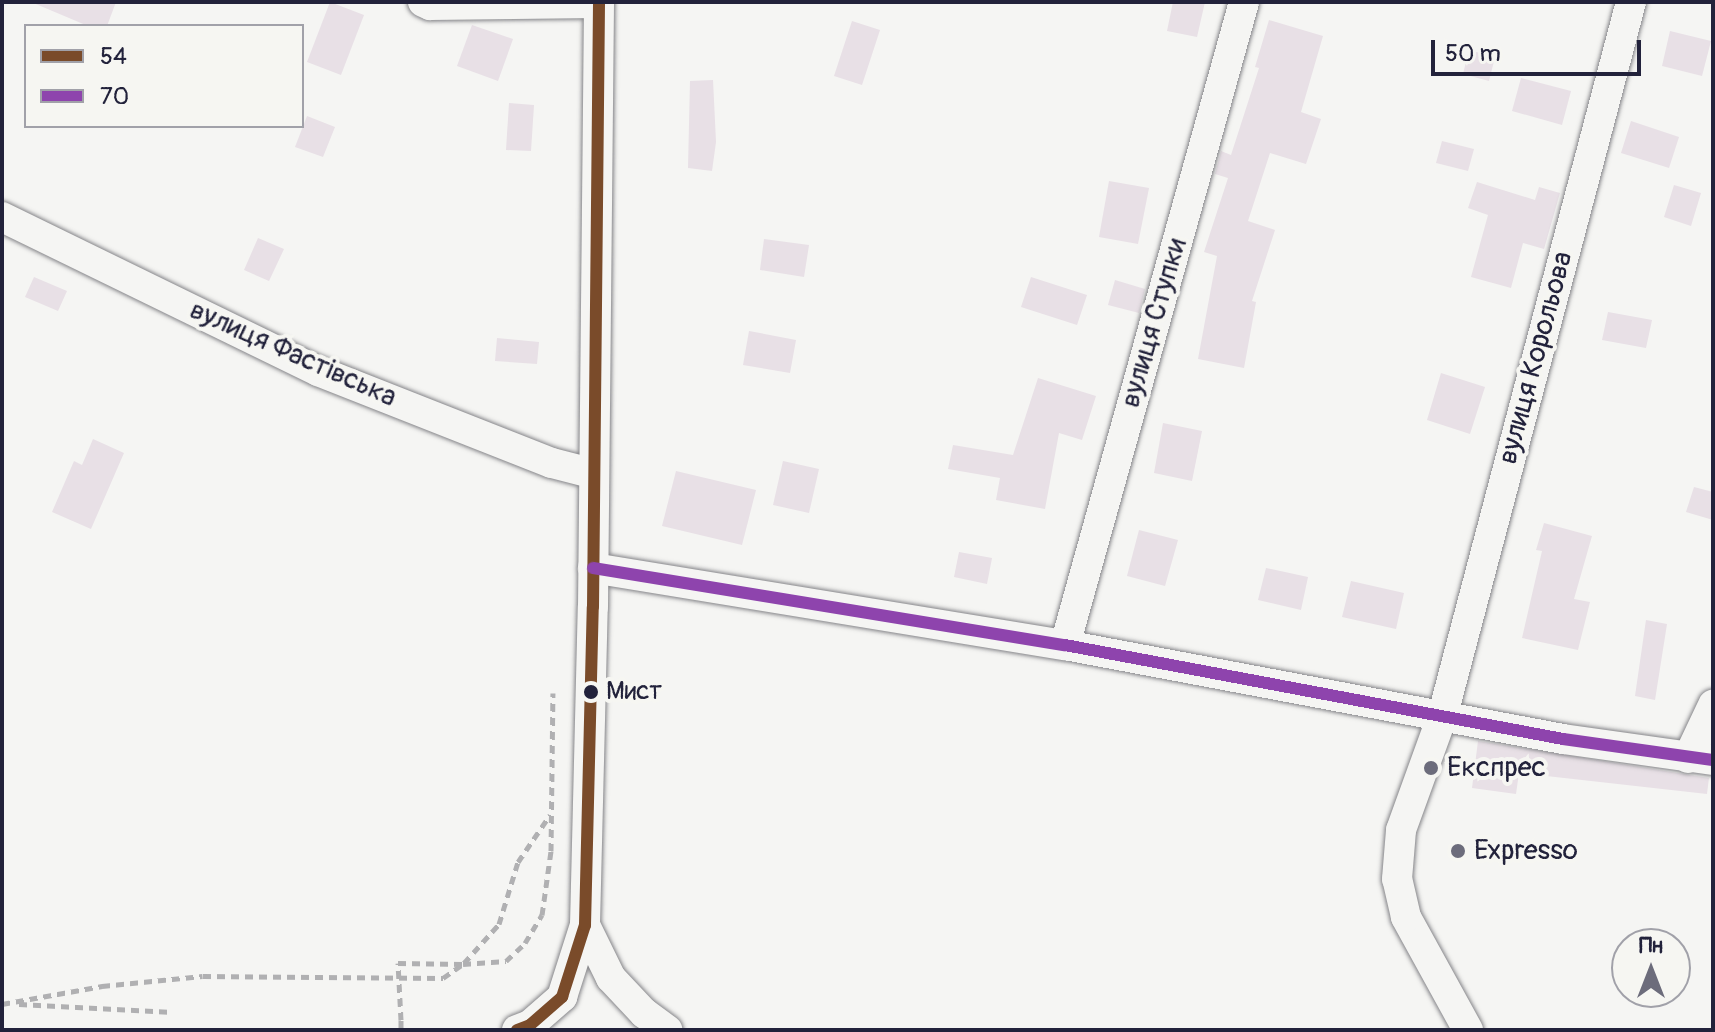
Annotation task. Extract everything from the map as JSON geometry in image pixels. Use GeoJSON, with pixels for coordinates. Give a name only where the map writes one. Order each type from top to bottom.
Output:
{"type":"FeatureCollection","features":[{"type":"Feature","properties":{"kind":"street"},"geometry":{"type":"LineString","coordinates":[[423,2],[598,3],[591,473],[593,568],[585,925],[562,997],[530,1025],[517,1030]]}},
{"type":"Feature","properties":{"kind":"street","name":"вулиця Ступки"},"geometry":{"type":"LineString","coordinates":[[1065,645],[1244,2]]}},
{"type":"Feature","properties":{"kind":"street","name":"вулиця Корольова"},"geometry":{"type":"LineString","coordinates":[[1468,1030],[1406,917],[1397,879],[1401,830],[1443,714],[1631,2]]}},
{"type":"Feature","properties":{"kind":"street","name":"вулиця Фастівська"},"geometry":{"type":"LineString","coordinates":[[2,217],[318,371],[552,463],[591,473]]}},
{"type":"Feature","properties":{"kind":"street"},"geometry":{"type":"LineString","coordinates":[[593,568],[1065,645],[1563,739],[1700,759],[1713,705]]}},
{"type":"Feature","properties":{"kind":"street"},"geometry":{"type":"LineString","coordinates":[[585,925],[611,978],[644,1013],[667,1030]]}},
{"type":"Feature","properties":{"kind":"path"},"geometry":{"type":"LineString","coordinates":[[401,1030],[398,963],[506,961],[525,943],[542,915],[551,814],[553,693]]}},
{"type":"Feature","properties":{"kind":"path"},"geometry":{"type":"LineString","coordinates":[[10,1004],[102,986],[203,976],[443,978],[463,964],[499,924],[518,862],[551,814]]}},
{"type":"Feature","properties":{"kind":"path"},"geometry":{"type":"LineString","coordinates":[[2,1004],[173,1012]]}},
{"type":"Feature","properties":{"kind":"building"},"geometry":{"type":"Polygon","coordinates":[[[31,2],[116,2],[108,24],[83,24],[31,2]]]}},
{"type":"Feature","properties":{"kind":"building"},"geometry":{"type":"Polygon","coordinates":[[[330,2],[364,15],[341,75],[307,62],[330,2]]]}},
{"type":"Feature","properties":{"kind":"building"},"geometry":{"type":"Polygon","coordinates":[[[1173,2],[1205,2],[1197,37],[1167,31],[1173,2]]]}},
{"type":"Feature","properties":{"kind":"building"},"geometry":{"type":"Polygon","coordinates":[[[1269,20],[1323,36],[1301,112],[1321,119],[1306,164],[1270,153],[1248,221],[1275,230],[1252,301],[1256,302],[1244,368],[1198,359],[1217,256],[1204,252],[1228,178],[1215,174],[1221,151],[1231,155],[1259,68],[1255,67],[1269,20]]]}},
{"type":"Feature","properties":{"kind":"building"},"geometry":{"type":"Polygon","coordinates":[[[852,21],[880,30],[862,85],[834,76],[852,21]]]}},
{"type":"Feature","properties":{"kind":"building"},"geometry":{"type":"Polygon","coordinates":[[[472,25],[513,39],[498,81],[457,66],[472,25]]]}},
{"type":"Feature","properties":{"kind":"building"},"geometry":{"type":"Polygon","coordinates":[[[1670,31],[1711,41],[1702,76],[1662,66],[1670,31]]]}},
{"type":"Feature","properties":{"kind":"building"},"geometry":{"type":"Polygon","coordinates":[[[1469,50],[1495,57],[1489,81],[1463,74],[1469,50]]]}},
{"type":"Feature","properties":{"kind":"building"},"geometry":{"type":"Polygon","coordinates":[[[1521,78],[1571,91],[1562,125],[1512,111],[1521,78]]]}},
{"type":"Feature","properties":{"kind":"building"},"geometry":{"type":"Polygon","coordinates":[[[713,80],[716,142],[712,171],[688,168],[690,81],[713,80]]]}},
{"type":"Feature","properties":{"kind":"building"},"geometry":{"type":"Polygon","coordinates":[[[509,103],[534,105],[531,151],[506,150],[509,103]]]}},
{"type":"Feature","properties":{"kind":"building"},"geometry":{"type":"Polygon","coordinates":[[[307,116],[335,127],[323,157],[295,147],[307,116]]]}},
{"type":"Feature","properties":{"kind":"building"},"geometry":{"type":"Polygon","coordinates":[[[1631,121],[1679,137],[1669,168],[1621,153],[1631,121]]]}},
{"type":"Feature","properties":{"kind":"building"},"geometry":{"type":"Polygon","coordinates":[[[1442,141],[1474,149],[1468,171],[1436,163],[1442,141]]]}},
{"type":"Feature","properties":{"kind":"building"},"geometry":{"type":"Polygon","coordinates":[[[1109,181],[1149,188],[1138,244],[1099,237],[1109,181]]]}},
{"type":"Feature","properties":{"kind":"building"},"geometry":{"type":"Polygon","coordinates":[[[1477,182],[1535,200],[1539,187],[1560,193],[1544,249],[1523,243],[1511,288],[1471,277],[1488,215],[1468,208],[1477,182]]]}},
{"type":"Feature","properties":{"kind":"building"},"geometry":{"type":"Polygon","coordinates":[[[1674,185],[1701,193],[1691,226],[1664,217],[1674,185]]]}},
{"type":"Feature","properties":{"kind":"building"},"geometry":{"type":"Polygon","coordinates":[[[258,238],[284,249],[269,281],[244,270],[258,238]]]}},
{"type":"Feature","properties":{"kind":"building"},"geometry":{"type":"Polygon","coordinates":[[[764,239],[809,245],[804,277],[760,270],[764,239]]]}},
{"type":"Feature","properties":{"kind":"building"},"geometry":{"type":"Polygon","coordinates":[[[34,277],[67,291],[58,311],[25,297],[34,277]]]}},
{"type":"Feature","properties":{"kind":"building"},"geometry":{"type":"Polygon","coordinates":[[[1031,277],[1087,295],[1077,325],[1021,307],[1031,277]]]}},
{"type":"Feature","properties":{"kind":"building"},"geometry":{"type":"Polygon","coordinates":[[[1115,280],[1145,289],[1139,313],[1108,305],[1115,280]]]}},
{"type":"Feature","properties":{"kind":"building"},"geometry":{"type":"Polygon","coordinates":[[[1608,312],[1652,320],[1646,348],[1602,340],[1608,312]]]}},
{"type":"Feature","properties":{"kind":"building"},"geometry":{"type":"Polygon","coordinates":[[[749,331],[796,340],[790,373],[743,365],[749,331]]]}},
{"type":"Feature","properties":{"kind":"building"},"geometry":{"type":"Polygon","coordinates":[[[497,338],[539,342],[537,364],[495,361],[497,338]]]}},
{"type":"Feature","properties":{"kind":"building"},"geometry":{"type":"Polygon","coordinates":[[[1441,373],[1485,387],[1470,434],[1427,420],[1441,373]]]}},
{"type":"Feature","properties":{"kind":"building"},"geometry":{"type":"Polygon","coordinates":[[[1038,378],[1096,396],[1082,440],[1059,433],[1045,509],[996,500],[1000,478],[948,469],[953,445],[1013,455],[1038,378]]]}},
{"type":"Feature","properties":{"kind":"building"},"geometry":{"type":"Polygon","coordinates":[[[1163,423],[1202,431],[1192,481],[1154,473],[1163,423]]]}},
{"type":"Feature","properties":{"kind":"building"},"geometry":{"type":"Polygon","coordinates":[[[93,439],[124,453],[91,529],[52,512],[74,461],[82,465],[93,439]]]}},
{"type":"Feature","properties":{"kind":"building"},"geometry":{"type":"Polygon","coordinates":[[[783,461],[819,469],[809,513],[773,505],[783,461]]]}},
{"type":"Feature","properties":{"kind":"building"},"geometry":{"type":"Polygon","coordinates":[[[676,471],[756,490],[742,545],[662,526],[676,471]]]}},
{"type":"Feature","properties":{"kind":"building"},"geometry":{"type":"Polygon","coordinates":[[[1694,487],[1713,492],[1713,520],[1686,512],[1694,487]]]}},
{"type":"Feature","properties":{"kind":"building"},"geometry":{"type":"Polygon","coordinates":[[[1544,523],[1592,536],[1574,599],[1590,602],[1578,650],[1522,638],[1542,551],[1536,550],[1544,523]]]}},
{"type":"Feature","properties":{"kind":"building"},"geometry":{"type":"Polygon","coordinates":[[[1139,530],[1178,540],[1165,586],[1127,576],[1139,530]]]}},
{"type":"Feature","properties":{"kind":"building"},"geometry":{"type":"Polygon","coordinates":[[[959,552],[992,558],[987,584],[954,577],[959,552]]]}},
{"type":"Feature","properties":{"kind":"building"},"geometry":{"type":"Polygon","coordinates":[[[1266,568],[1308,577],[1301,610],[1258,600],[1266,568]]]}},
{"type":"Feature","properties":{"kind":"building"},"geometry":{"type":"Polygon","coordinates":[[[1351,581],[1404,593],[1396,629],[1342,617],[1351,581]]]}},
{"type":"Feature","properties":{"kind":"building"},"geometry":{"type":"Polygon","coordinates":[[[1646,620],[1667,624],[1655,700],[1635,696],[1646,620]]]}},
{"type":"Feature","properties":{"kind":"building"},"geometry":{"type":"Polygon","coordinates":[[[1478,741],[1709,778],[1707,794],[1519,773],[1516,794],[1472,788],[1478,741]]]}},
{"type":"Feature","properties":{"kind":"transit line","name":"54"},"geometry":{"type":"LineString","coordinates":[[517,1030],[530,1025],[562,997],[585,925],[593,607],[599,2]]}},
{"type":"Feature","properties":{"kind":"transit line","name":"70"},"geometry":{"type":"LineString","coordinates":[[593,568],[1065,645],[1563,739],[1713,760]]}},
{"type":"Feature","properties":{"kind":"place","name":"Мист"},"geometry":{"type":"Point","coordinates":[591,692]}},
{"type":"Feature","properties":{"kind":"place","name":"Експрес"},"geometry":{"type":"Point","coordinates":[1431,768]}},
{"type":"Feature","properties":{"kind":"place","name":"Expresso"},"geometry":{"type":"Point","coordinates":[1458,851]}}]}
